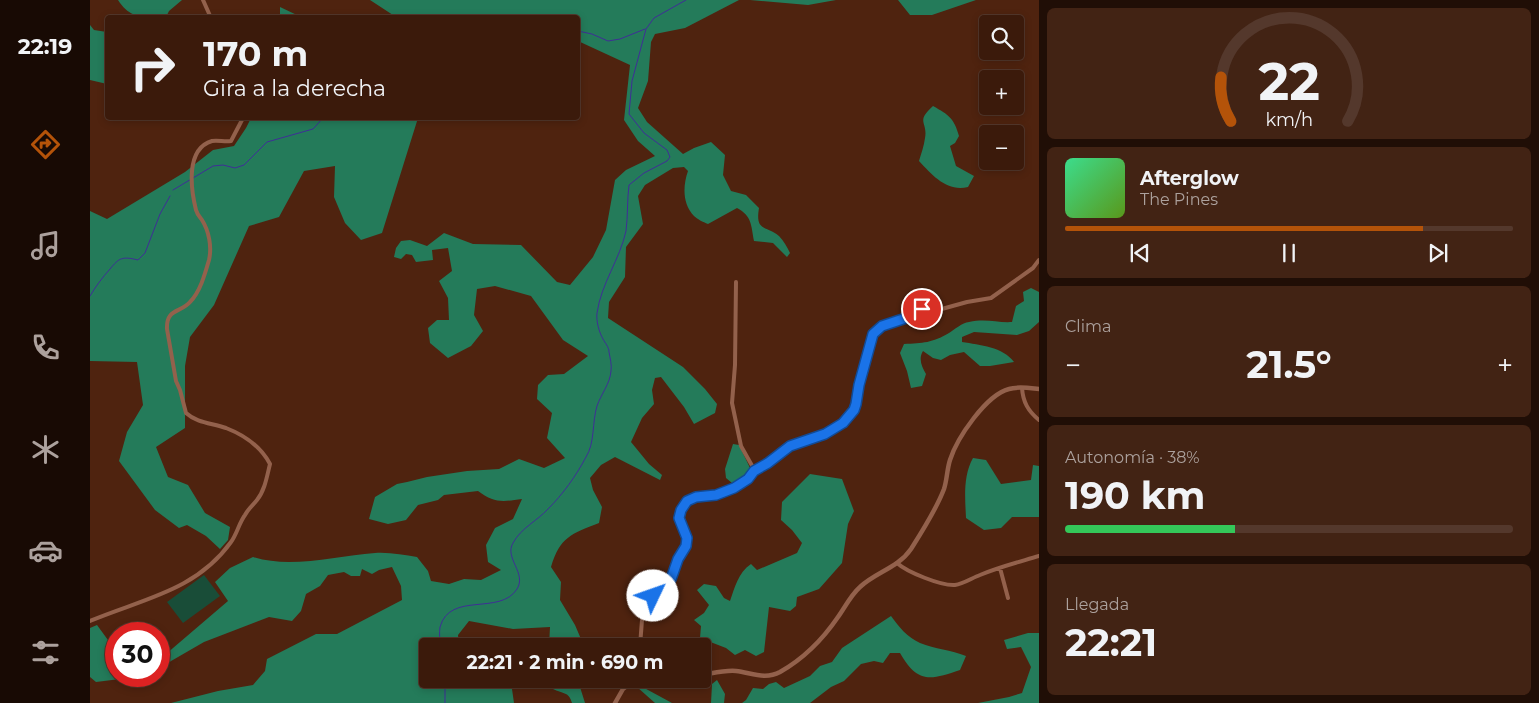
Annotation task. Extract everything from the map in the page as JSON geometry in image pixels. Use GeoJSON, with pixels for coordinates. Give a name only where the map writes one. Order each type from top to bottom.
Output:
{"type":"FeatureCollection","features":[{"type":"Feature","properties":{"kind":"street"},"geometry":{"type":"LineString","coordinates":[[203,0],[210,15]]}},
{"type":"Feature","properties":{"kind":"street"},"geometry":{"type":"LineString","coordinates":[[90,621],[120,608],[147,601],[206,571],[232,542],[244,516],[258,499],[264,488],[270,464],[264,453],[248,440],[226,428],[190,417],[184,409],[176,381],[167,325],[173,313],[188,305],[193,299],[204,277],[209,259],[210,238],[196,211],[192,187],[191,173],[195,157],[201,148],[213,141],[231,140],[242,120]]}},
{"type":"Feature","properties":{"kind":"street"},"geometry":{"type":"LineString","coordinates":[[641,638],[642,620],[647,608],[653,596],[666,586],[671,579],[678,559],[686,546],[687,538],[679,518],[684,504],[696,497],[711,497],[729,491],[748,479],[754,471],[790,446],[825,434],[849,418],[856,404],[869,347],[873,334],[877,329],[909,317],[925,308],[931,312],[967,302],[991,298],[1033,268],[1039,260]]}},
{"type":"Feature","properties":{"kind":"street"},"geometry":{"type":"LineString","coordinates":[[736,282],[735,365],[732,403],[742,446],[754,471]]}},
{"type":"Feature","properties":{"kind":"street"},"geometry":{"type":"LineString","coordinates":[[1022,388],[1026,405],[1031,414],[1039,420]]}},
{"type":"Feature","properties":{"kind":"street"},"geometry":{"type":"LineString","coordinates":[[711,674],[726,671],[765,676],[780,672],[815,644],[830,628],[859,588],[897,563],[910,550],[940,499],[945,487],[951,458],[964,432],[986,404],[996,394],[1009,389],[1039,389]]}},
{"type":"Feature","properties":{"kind":"street"},"geometry":{"type":"LineString","coordinates":[[897,563],[907,570],[942,583],[956,585],[1000,568],[1039,556]]}},
{"type":"Feature","properties":{"kind":"street"},"geometry":{"type":"LineString","coordinates":[[1000,568],[1008,598]]}},
{"type":"Feature","properties":{"kind":"street"},"geometry":{"type":"LineString","coordinates":[[615,703],[624,688]]}},
{"type":"Feature","properties":{"kind":"green space"},"geometry":{"type":"Polygon","coordinates":[[[118,0],[182,0],[167,15],[136,15],[123,7],[118,0]]]}},
{"type":"Feature","properties":{"kind":"green space"},"geometry":{"type":"Polygon","coordinates":[[[370,0],[739,0],[685,28],[655,34],[651,42],[648,81],[638,108],[647,122],[683,154],[711,142],[725,155],[723,175],[731,191],[746,195],[759,208],[760,225],[779,236],[790,253],[787,257],[773,243],[754,241],[746,214],[737,208],[708,224],[695,217],[687,206],[685,194],[685,182],[688,171],[684,167],[673,168],[645,185],[638,196],[643,224],[626,247],[625,277],[609,302],[608,318],[683,367],[717,404],[715,413],[694,424],[684,407],[661,377],[655,378],[652,390],[654,404],[642,418],[631,442],[649,464],[662,475],[660,480],[615,457],[601,465],[590,478],[593,490],[602,507],[599,523],[581,530],[568,538],[558,549],[551,567],[561,582],[560,600],[581,638],[549,638],[550,627],[513,629],[469,621],[458,635],[458,638],[419,638],[419,688],[511,688],[514,703],[171,703],[218,691],[253,685],[265,671],[267,659],[316,634],[337,634],[402,600],[401,586],[392,567],[372,574],[362,569],[360,576],[351,576],[344,572],[328,575],[320,586],[306,594],[301,611],[292,621],[269,617],[204,642],[170,662],[170,651],[228,601],[215,582],[230,568],[253,557],[282,562],[298,562],[375,553],[417,557],[428,571],[431,581],[449,584],[464,579],[481,580],[501,570],[488,562],[486,545],[495,528],[513,519],[522,499],[498,501],[478,491],[444,495],[438,500],[418,505],[406,520],[388,524],[369,519],[375,497],[397,484],[427,477],[467,471],[499,469],[519,459],[544,468],[565,458],[547,438],[552,413],[537,399],[538,385],[548,375],[564,374],[588,356],[563,340],[531,296],[495,286],[477,289],[474,315],[483,331],[471,346],[448,358],[430,343],[428,328],[437,320],[449,320],[448,298],[439,281],[452,271],[448,248],[432,250],[433,260],[416,262],[412,255],[406,254],[401,259],[394,257],[396,248],[401,241],[410,240],[427,246],[444,233],[473,244],[521,245],[557,282],[570,285],[593,257],[606,230],[615,180],[626,170],[655,156],[638,141],[624,120],[630,65],[580,42],[580,15],[393,15],[370,0]]]}},
{"type":"Feature","properties":{"kind":"green space"},"geometry":{"type":"Polygon","coordinates":[[[750,0],[836,0],[808,5],[750,0]]]}},
{"type":"Feature","properties":{"kind":"green space"},"geometry":{"type":"Polygon","coordinates":[[[898,0],[976,0],[932,15],[910,15],[898,0]]]}},
{"type":"Feature","properties":{"kind":"green space"},"geometry":{"type":"Polygon","coordinates":[[[280,7],[297,15],[280,15],[280,7]]]}},
{"type":"Feature","properties":{"kind":"green space"},"geometry":{"type":"Polygon","coordinates":[[[90,25],[94,30],[105,32],[105,84],[90,80],[90,25]]]}},
{"type":"Feature","properties":{"kind":"green space"},"geometry":{"type":"Polygon","coordinates":[[[933,106],[947,115],[955,125],[959,136],[955,143],[950,146],[956,166],[974,176],[968,187],[953,187],[941,182],[919,161],[925,138],[923,119],[933,106]]]}},
{"type":"Feature","properties":{"kind":"green space"},"geometry":{"type":"Polygon","coordinates":[[[250,120],[417,120],[382,233],[361,240],[345,223],[334,197],[335,166],[304,171],[279,217],[249,226],[214,305],[190,337],[185,366],[185,428],[156,447],[168,477],[188,485],[205,513],[230,527],[228,540],[220,549],[206,536],[187,525],[179,528],[155,510],[119,461],[127,432],[143,405],[137,362],[90,361],[90,211],[107,219],[185,172],[213,150],[234,146],[250,120]]]}},
{"type":"Feature","properties":{"kind":"green space"},"geometry":{"type":"Polygon","coordinates":[[[1031,288],[1039,292],[1039,322],[1029,331],[1017,335],[974,332],[962,337],[962,342],[997,350],[1004,353],[1014,362],[980,366],[964,352],[950,355],[941,360],[933,358],[923,351],[921,360],[926,374],[922,386],[911,388],[900,353],[904,344],[932,341],[969,322],[981,320],[1012,322],[1016,306],[1024,301],[1023,292],[1031,288]]]}},
{"type":"Feature","properties":{"kind":"green space"},"geometry":{"type":"Polygon","coordinates":[[[733,444],[739,445],[751,470],[745,477],[732,483],[726,478],[725,469],[733,444]]]}},
{"type":"Feature","properties":{"kind":"green space"},"geometry":{"type":"Polygon","coordinates":[[[973,458],[986,460],[1001,484],[1031,480],[1033,465],[1039,466],[1039,517],[1012,517],[1001,528],[984,530],[966,518],[966,479],[973,458]]]}},
{"type":"Feature","properties":{"kind":"green space"},"geometry":{"type":"Polygon","coordinates":[[[810,474],[842,479],[854,511],[848,524],[842,563],[819,589],[797,597],[796,606],[790,611],[769,607],[764,652],[756,656],[745,650],[735,655],[726,648],[711,642],[711,638],[700,638],[701,626],[694,620],[704,613],[709,605],[697,590],[704,584],[716,586],[724,598],[730,601],[740,576],[751,564],[757,570],[797,553],[802,543],[781,520],[782,502],[810,474]]]}},
{"type":"Feature","properties":{"kind":"green space"},"geometry":{"type":"Polygon","coordinates":[[[204,575],[220,596],[183,623],[167,602],[204,575]]]}},
{"type":"Feature","properties":{"kind":"green space"},"geometry":{"type":"Polygon","coordinates":[[[891,616],[915,641],[966,656],[960,670],[940,676],[926,677],[919,675],[913,670],[900,653],[890,653],[883,663],[874,661],[861,664],[844,681],[831,687],[810,703],[742,703],[753,688],[763,689],[769,684],[776,682],[784,688],[810,676],[820,666],[832,662],[842,648],[891,616]]]}},
{"type":"Feature","properties":{"kind":"green space"},"geometry":{"type":"Polygon","coordinates":[[[97,625],[105,636],[105,681],[96,682],[90,677],[90,628],[97,625]]]}},
{"type":"Feature","properties":{"kind":"green space"},"geometry":{"type":"Polygon","coordinates":[[[1028,633],[1039,633],[1039,703],[978,703],[1022,693],[1031,667],[1021,647],[1007,649],[1004,640],[1028,633]]]}},
{"type":"Feature","properties":{"kind":"green space"},"geometry":{"type":"Polygon","coordinates":[[[717,680],[725,694],[724,703],[711,703],[712,684],[717,680]]]}},
{"type":"Feature","properties":{"kind":"green space"},"geometry":{"type":"Polygon","coordinates":[[[580,688],[585,703],[572,703],[569,696],[553,689],[580,688]]]}},
{"type":"Feature","properties":{"kind":"green space"},"geometry":{"type":"Polygon","coordinates":[[[638,688],[644,688],[672,703],[655,703],[638,688]]]}},
{"type":"Feature","properties":{"kind":"waterway"},"geometry":{"type":"LineString","coordinates":[[440,638],[440,627],[445,616],[454,610],[464,606],[499,601],[509,597],[517,589],[519,577],[511,554],[513,543],[520,533],[544,513],[559,497],[574,478],[589,451],[597,406],[609,380],[611,369],[609,350],[599,330],[597,313],[602,292],[620,252],[626,231],[629,185],[644,173],[667,161],[670,157],[667,150],[644,133],[629,114],[632,81],[646,29],[654,18],[686,0]]}},
{"type":"Feature","properties":{"kind":"waterway"},"geometry":{"type":"LineString","coordinates":[[580,31],[608,41],[620,39],[645,29]]}},
{"type":"Feature","properties":{"kind":"waterway"},"geometry":{"type":"LineString","coordinates":[[173,190],[213,166],[223,165],[235,168],[244,165],[267,142],[313,129],[321,120]]}},
{"type":"Feature","properties":{"kind":"waterway"},"geometry":{"type":"LineString","coordinates":[[90,296],[113,265],[119,260],[124,258],[138,260],[145,253],[160,214],[170,196]]}},
{"type":"Feature","properties":{"kind":"waterway"},"geometry":{"type":"LineString","coordinates":[[445,688],[445,703]]}},
{"type":"Feature","properties":{"kind":"route"},"geometry":{"type":"LineString","coordinates":[[653,596],[666,586],[671,579],[678,559],[686,546],[687,538],[679,518],[684,504],[696,497],[711,497],[739,486],[754,471],[768,463],[783,450],[825,434],[843,423],[854,410],[873,334],[882,326],[909,317],[922,309]]}}]}
